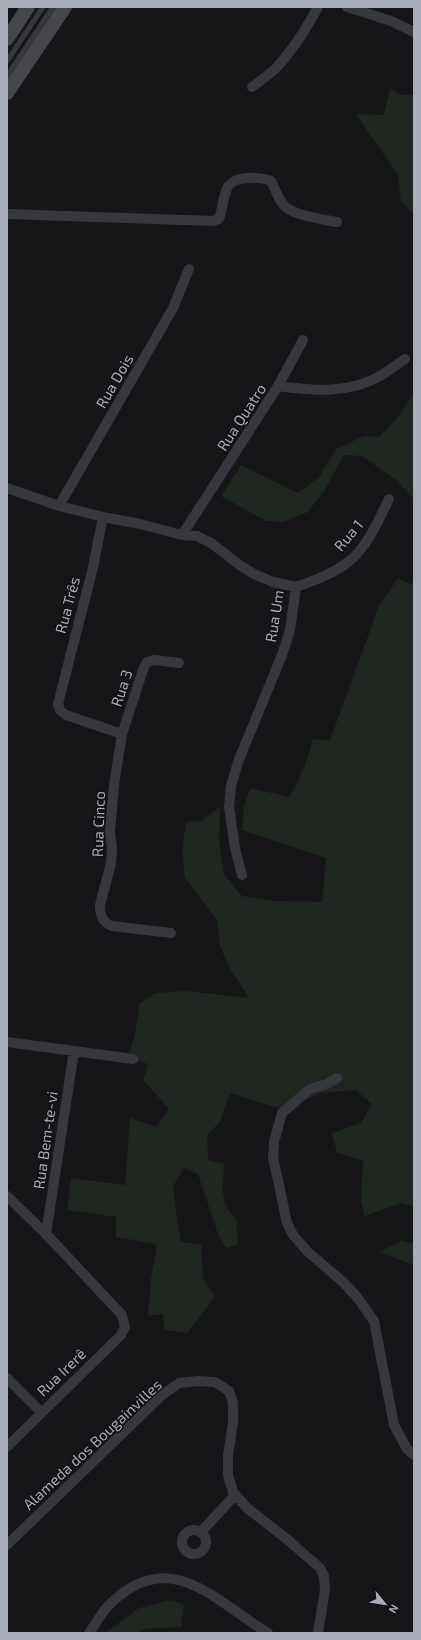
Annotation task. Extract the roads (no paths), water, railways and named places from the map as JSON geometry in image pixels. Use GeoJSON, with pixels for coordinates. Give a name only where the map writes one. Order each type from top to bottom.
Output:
{"type":"FeatureCollection","features":[{"type":"Feature","properties":{"kind":"main road"},"geometry":{"type":"LineString","coordinates":[[7,40],[28,7]]}},
{"type":"Feature","properties":{"kind":"main road"},"geometry":{"type":"LineString","coordinates":[[7,93],[65,7]]}},
{"type":"Feature","properties":{"kind":"street"},"geometry":{"type":"LineString","coordinates":[[252,87],[274,70],[293,48],[318,7]]}},
{"type":"Feature","properties":{"kind":"street"},"geometry":{"type":"LineString","coordinates":[[347,7],[391,21],[414,32]]}},
{"type":"Feature","properties":{"kind":"street"},"geometry":{"type":"LineString","coordinates":[[7,214],[213,221],[219,219],[230,183],[240,179],[265,178],[271,180],[282,204],[289,210],[299,214],[337,222]]}},
{"type":"Feature","properties":{"kind":"street","name":"Rua Dois"},"geometry":{"type":"LineString","coordinates":[[59,506],[173,308],[189,269]]}},
{"type":"Feature","properties":{"kind":"street"},"geometry":{"type":"LineString","coordinates":[[278,386],[303,340]]}},
{"type":"Feature","properties":{"kind":"street","name":"Rua Quatro"},"geometry":{"type":"LineString","coordinates":[[182,535],[278,386],[307,390],[337,389],[360,385],[381,376],[404,359]]}},
{"type":"Feature","properties":{"kind":"street","name":"Rua Um"},"geometry":{"type":"LineString","coordinates":[[7,488],[59,506],[182,535],[197,536],[211,542],[241,566],[254,574],[273,582],[296,587],[290,630],[282,655],[238,762],[231,786],[229,807],[235,848],[242,875]]}},
{"type":"Feature","properties":{"kind":"street","name":"Rua 1"},"geometry":{"type":"LineString","coordinates":[[296,587],[311,582],[335,570],[353,557],[367,540],[390,499]]}},
{"type":"Feature","properties":{"kind":"street","name":"Rua Três"},"geometry":{"type":"LineString","coordinates":[[103,517],[93,567],[58,700],[60,710],[66,715],[122,734]]}},
{"type":"Feature","properties":{"kind":"street","name":"Rua 3"},"geometry":{"type":"LineString","coordinates":[[122,734],[147,662],[154,660],[179,663]]}},
{"type":"Feature","properties":{"kind":"street","name":"Rua Cinco"},"geometry":{"type":"LineString","coordinates":[[122,734],[110,823],[111,863],[100,905],[101,917],[107,924],[112,926],[171,933]]}},
{"type":"Feature","properties":{"kind":"street"},"geometry":{"type":"LineString","coordinates":[[7,1042],[133,1059]]}},
{"type":"Feature","properties":{"kind":"street","name":"Rua Bem-te-vi"},"geometry":{"type":"LineString","coordinates":[[46,1234],[74,1051]]}},
{"type":"Feature","properties":{"kind":"street"},"geometry":{"type":"LineString","coordinates":[[338,1078],[327,1084],[310,1089],[282,1113],[274,1142],[273,1157],[286,1223],[293,1235],[308,1252],[343,1282],[357,1297],[374,1321],[394,1425],[407,1449],[414,1455]]}},
{"type":"Feature","properties":{"kind":"street"},"geometry":{"type":"LineString","coordinates":[[7,1196],[46,1234]]}},
{"type":"Feature","properties":{"kind":"street","name":"Rua Irerê"},"geometry":{"type":"LineString","coordinates":[[7,1447],[121,1335],[125,1326],[122,1315],[46,1234]]}},
{"type":"Feature","properties":{"kind":"street"},"geometry":{"type":"LineString","coordinates":[[7,1378],[41,1412]]}},
{"type":"Feature","properties":{"kind":"street","name":"Alameda dos Bougainvilles"},"geometry":{"type":"LineString","coordinates":[[7,1545],[161,1396],[179,1383],[198,1381],[216,1382],[229,1391],[233,1403],[234,1423],[228,1455],[228,1475],[235,1495],[247,1508],[288,1540],[320,1568],[324,1576],[325,1590],[318,1633]]}},
{"type":"Feature","properties":{"kind":"street"},"geometry":{"type":"LineString","coordinates":[[201,1532],[235,1495]]}},
{"type":"Feature","properties":{"kind":"street"},"geometry":{"type":"LineString","coordinates":[[89,1633],[110,1604],[136,1584],[159,1577],[180,1580],[199,1587],[268,1633]]}},
{"type":"Feature","properties":{"kind":"lane"},"geometry":{"type":"LineString","coordinates":[[7,61],[43,7]]}},
{"type":"Feature","properties":{"kind":"lane"},"geometry":{"type":"LineString","coordinates":[[7,76],[53,7]]}}]}
